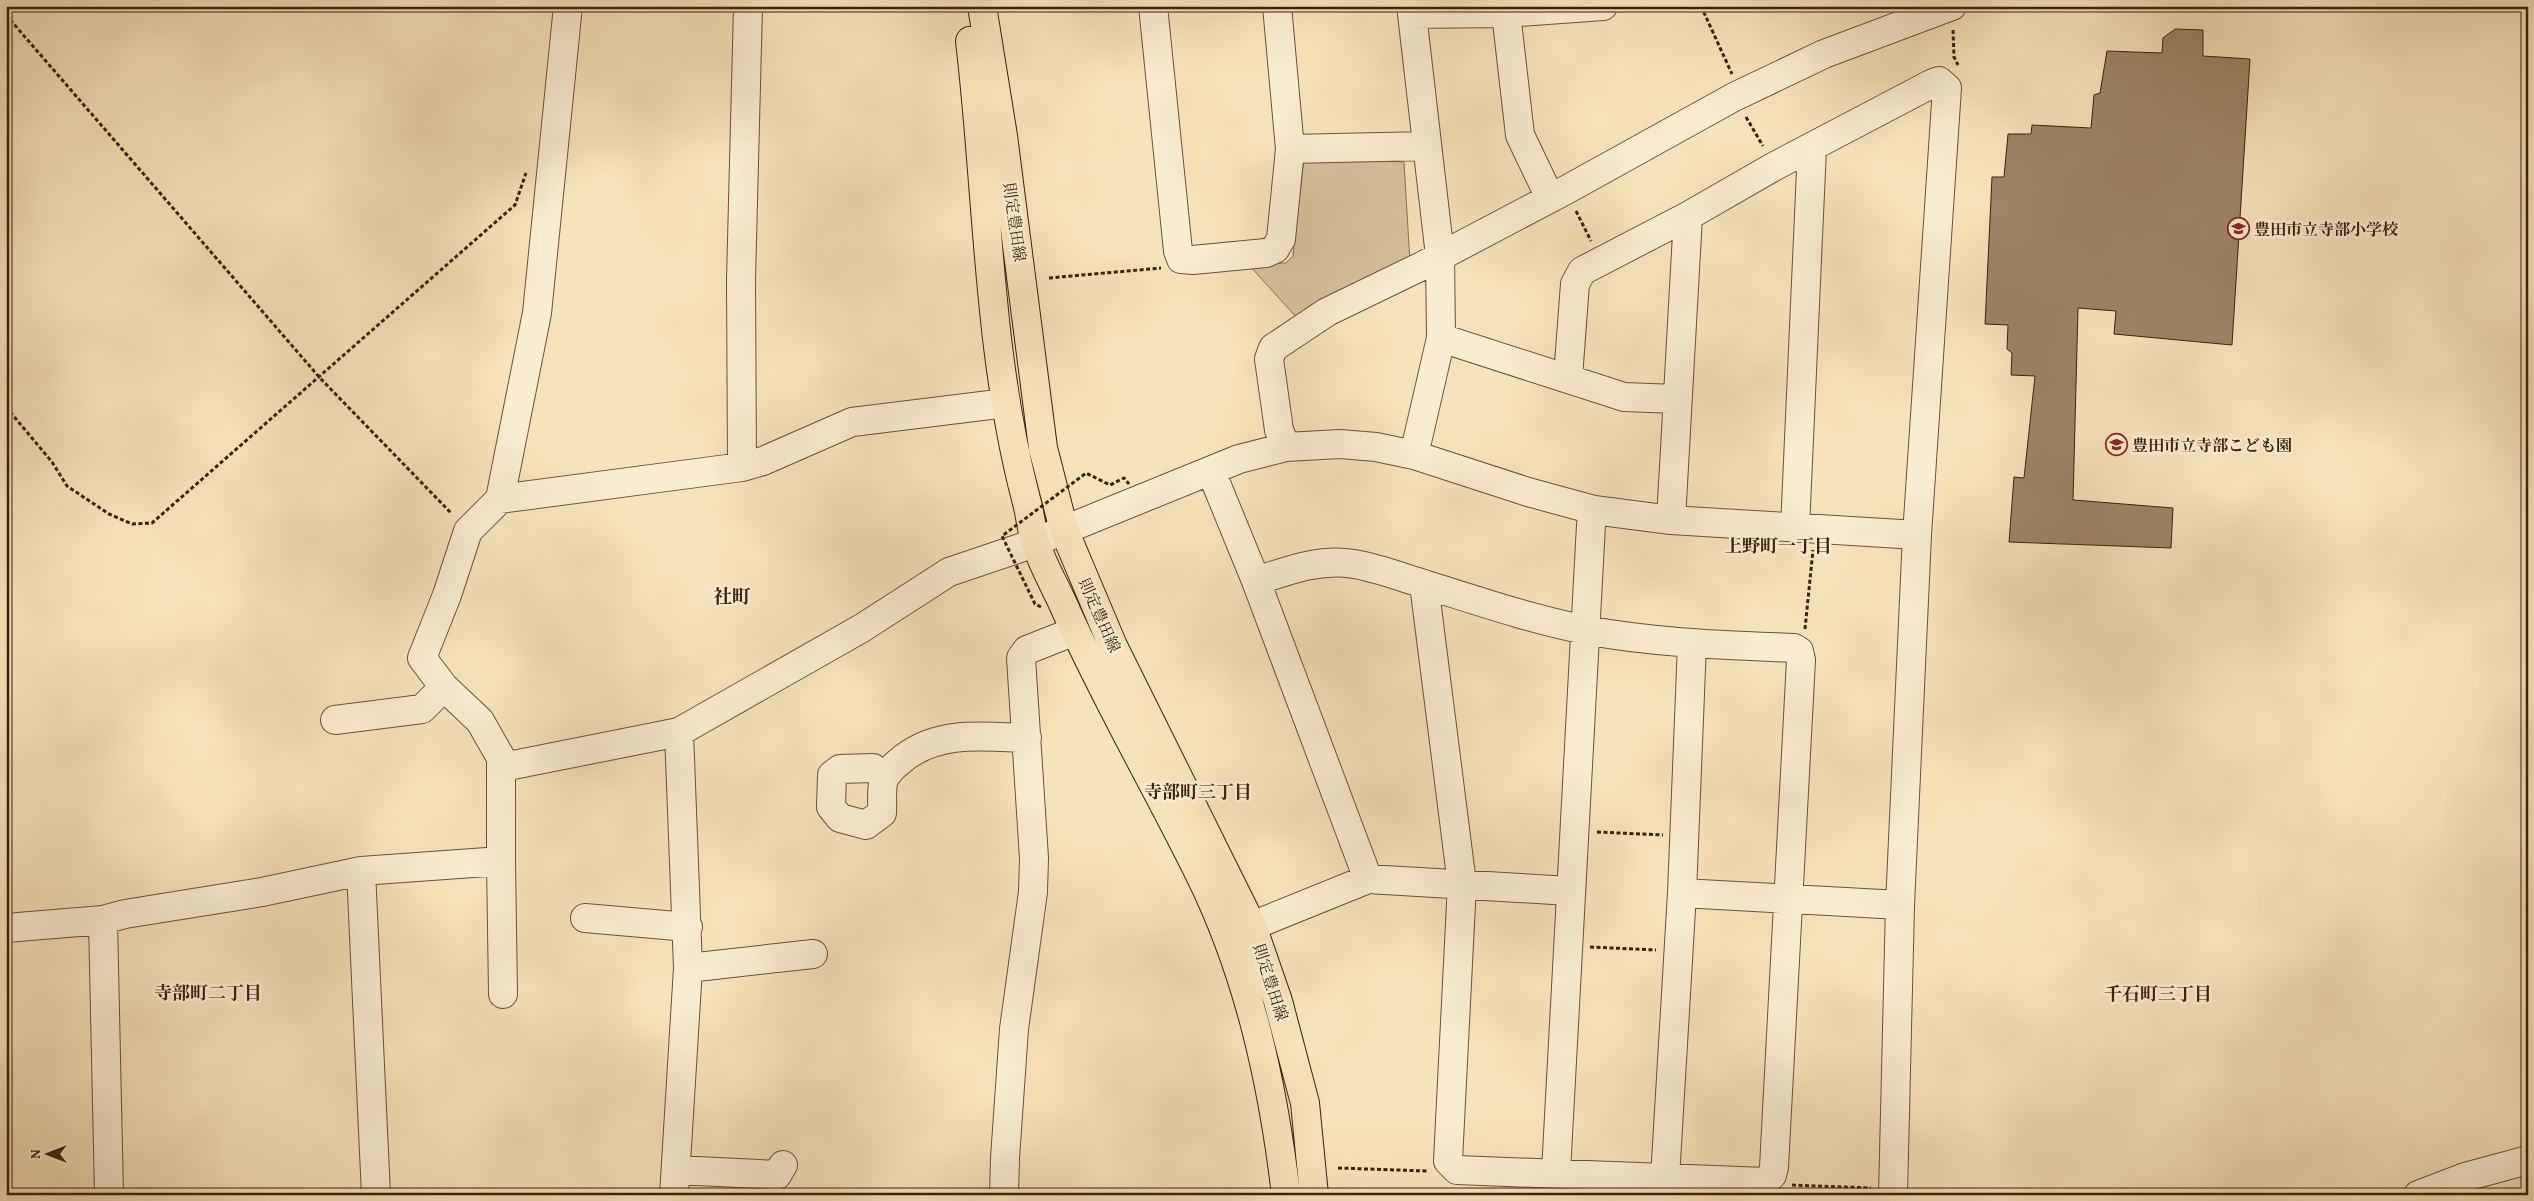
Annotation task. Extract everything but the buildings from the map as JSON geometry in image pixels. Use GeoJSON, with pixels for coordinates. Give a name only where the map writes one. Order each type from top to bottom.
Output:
{"type":"FeatureCollection","features":[{"type":"Feature","properties":{"kind":"main road","name":"則定豊田線"},"geometry":{"type":"LineString","coordinates":[[966,6],[979,115],[993,291],[1006,403],[1016,463],[1035,542],[1109,701],[1201,876],[1226,932],[1252,1010],[1266,1063],[1286,1195]]}},
{"type":"Feature","properties":{"kind":"main road","name":"則定豊田線"},"geometry":{"type":"LineString","coordinates":[[982,6],[1006,154],[1043,448],[1064,530],[1113,646],[1252,926],[1278,1001],[1305,1103],[1314,1195]]}},
{"type":"Feature","properties":{"kind":"street"},"geometry":{"type":"LineString","coordinates":[[503,994],[501,861],[503,767],[501,758],[480,721],[444,687],[422,658],[447,595],[468,531],[500,499],[537,313],[568,6]]}},
{"type":"Feature","properties":{"kind":"street"},"geometry":{"type":"LineString","coordinates":[[742,467],[741,280],[748,6]]}},
{"type":"Feature","properties":{"kind":"street"},"geometry":{"type":"LineString","coordinates":[[1153,6],[1178,251],[1181,259],[1266,253],[1275,249],[1281,239],[1290,149],[1277,6]]}},
{"type":"Feature","properties":{"kind":"street"},"geometry":{"type":"LineString","coordinates":[[1414,455],[1441,338],[1440,256],[1412,10],[1506,13],[1603,6]]}},
{"type":"Feature","properties":{"kind":"street"},"geometry":{"type":"LineString","coordinates":[[1286,447],[1279,430],[1269,359],[1273,348],[1328,312],[1558,194],[1741,94],[1824,54],[1920,12],[1953,15]]}},
{"type":"Feature","properties":{"kind":"street"},"geometry":{"type":"LineString","coordinates":[[1506,13],[1520,135],[1558,194]]}},
{"type":"Feature","properties":{"kind":"street"},"geometry":{"type":"LineString","coordinates":[[1568,377],[1575,284],[1582,271],[1688,216],[1775,166],[1933,82],[1939,81],[1947,88],[1917,535],[1887,1192]]}},
{"type":"Feature","properties":{"kind":"street"},"geometry":{"type":"LineString","coordinates":[[1290,149],[1427,146]]}},
{"type":"Feature","properties":{"kind":"street"},"geometry":{"type":"LineString","coordinates":[[1804,537],[1812,148]]}},
{"type":"Feature","properties":{"kind":"street"},"geometry":{"type":"LineString","coordinates":[[1671,520],[1676,399],[1688,216]]}},
{"type":"Feature","properties":{"kind":"street"},"geometry":{"type":"LineString","coordinates":[[1441,338],[1568,377],[1624,397],[1676,399]]}},
{"type":"Feature","properties":{"kind":"street"},"geometry":{"type":"LineString","coordinates":[[500,499],[742,467],[763,461],[852,422],[1006,403]]}},
{"type":"Feature","properties":{"kind":"street"},"geometry":{"type":"LineString","coordinates":[[503,767],[679,732],[862,628],[949,572],[1035,542],[1239,459],[1286,447],[1363,445],[1414,455],[1528,492],[1594,510],[1804,537],[1917,535]]}},
{"type":"Feature","properties":{"kind":"street"},"geometry":{"type":"LineString","coordinates":[[1211,470],[1256,581],[1368,879]]}},
{"type":"Feature","properties":{"kind":"street"},"geometry":{"type":"LineString","coordinates":[[1556,1172],[1591,525],[1594,510]]}},
{"type":"Feature","properties":{"kind":"street"},"geometry":{"type":"LineString","coordinates":[[1256,581],[1300,567],[1333,563],[1352,564],[1424,584],[1510,611],[1585,630],[1692,644],[1794,648],[1799,651],[1801,660],[1774,1167],[1768,1179],[1760,1182],[1665,1186],[1556,1172],[1457,1170],[1451,1165],[1447,1157],[1462,884],[1424,584]]}},
{"type":"Feature","properties":{"kind":"street"},"geometry":{"type":"LineString","coordinates":[[1004,1195],[1014,1029],[1033,892],[1034,858],[1021,658],[1027,650],[1075,631]]}},
{"type":"Feature","properties":{"kind":"street"},"geometry":{"type":"LineString","coordinates":[[1665,1186],[1677,950],[1682,894],[1682,836],[1692,644]]}},
{"type":"Feature","properties":{"kind":"street"},"geometry":{"type":"LineString","coordinates":[[335,720],[422,709],[444,687]]}},
{"type":"Feature","properties":{"kind":"street"},"geometry":{"type":"LineString","coordinates":[[679,732],[688,926],[688,968],[676,1182],[777,1175],[783,1165]]}},
{"type":"Feature","properties":{"kind":"street"},"geometry":{"type":"LineString","coordinates":[[884,777],[895,765],[916,749],[942,739],[961,736],[1027,738]]}},
{"type":"Feature","properties":{"kind":"street"},"geometry":{"type":"LineString","coordinates":[[6,928],[103,920],[125,914],[262,892],[361,871],[501,861]]}},
{"type":"Feature","properties":{"kind":"street"},"geometry":{"type":"LineString","coordinates":[[361,871],[376,1195]]}},
{"type":"Feature","properties":{"kind":"street"},"geometry":{"type":"LineString","coordinates":[[1252,926],[1368,879],[1570,891]]}},
{"type":"Feature","properties":{"kind":"street"},"geometry":{"type":"LineString","coordinates":[[1682,894],[1900,906]]}},
{"type":"Feature","properties":{"kind":"street"},"geometry":{"type":"LineString","coordinates":[[585,918],[688,926]]}},
{"type":"Feature","properties":{"kind":"street"},"geometry":{"type":"LineString","coordinates":[[103,920],[109,1195]]}},
{"type":"Feature","properties":{"kind":"street"},"geometry":{"type":"LineString","coordinates":[[688,968],[813,954]]}},
{"type":"Feature","properties":{"kind":"street"},"geometry":{"type":"LineString","coordinates":[[2418,1195],[2465,1177],[2528,1160]]}},
{"type":"Feature","properties":{"kind":"path"},"geometry":{"type":"LineString","coordinates":[[1701,6],[1775,166]]}},
{"type":"Feature","properties":{"kind":"path"},"geometry":{"type":"LineString","coordinates":[[6,15],[320,378],[468,531]]}},
{"type":"Feature","properties":{"kind":"path"},"geometry":{"type":"LineString","coordinates":[[1953,15],[1954,57],[1960,70]]}},
{"type":"Feature","properties":{"kind":"path"},"geometry":{"type":"LineString","coordinates":[[1558,194],[1602,262]]}},
{"type":"Feature","properties":{"kind":"path"},"geometry":{"type":"LineString","coordinates":[[6,407],[52,462],[67,486],[109,514],[132,524],[152,524],[515,205]]}},
{"type":"Feature","properties":{"kind":"path"},"geometry":{"type":"LineString","coordinates":[[1049,278],[1170,267],[1181,259]]}},
{"type":"Feature","properties":{"kind":"path"},"geometry":{"type":"LineString","coordinates":[[1041,607],[1035,604],[1002,536],[1086,473],[1110,485],[1124,478],[1130,484]]}},
{"type":"Feature","properties":{"kind":"path"},"geometry":{"type":"LineString","coordinates":[[1799,651],[1804,640],[1804,537]]}},
{"type":"Feature","properties":{"kind":"path"},"geometry":{"type":"LineString","coordinates":[[1574,831],[1682,836]]}},
{"type":"Feature","properties":{"kind":"path"},"geometry":{"type":"LineString","coordinates":[[1569,946],[1677,950]]}},
{"type":"Feature","properties":{"kind":"path"},"geometry":{"type":"LineString","coordinates":[[1338,1168],[1439,1171],[1451,1165]]}},
{"type":"Feature","properties":{"kind":"path"},"geometry":{"type":"LineString","coordinates":[[1768,1179],[1780,1185],[1887,1192]]}},
{"type":"Feature","properties":{"kind":"shaded area"},"geometry":{"type":"Polygon","coordinates":[[[1304,157],[1404,162],[1410,262],[1298,319],[1248,264],[1286,263],[1293,256],[1304,157]]]}},
{"type":"Feature","properties":{"kind":"place","name":"豊田市立寺部小学校"},"geometry":{"type":"Point","coordinates":[2238,229]}},
{"type":"Feature","properties":{"kind":"place","name":"豊田市立寺部こども園"},"geometry":{"type":"Point","coordinates":[2116,445]}},
{"type":"Feature","properties":{"kind":"district","name":"上野町一丁目"},"geometry":{"type":"Point","coordinates":[1778,546]}},
{"type":"Feature","properties":{"kind":"district","name":"社町"},"geometry":{"type":"Point","coordinates":[732,596]}},
{"type":"Feature","properties":{"kind":"district","name":"寺部町三丁目"},"geometry":{"type":"Point","coordinates":[1198,792]}},
{"type":"Feature","properties":{"kind":"district","name":"寺部町二丁目"},"geometry":{"type":"Point","coordinates":[208,993]}},
{"type":"Feature","properties":{"kind":"district","name":"千石町三丁目"},"geometry":{"type":"Point","coordinates":[2158,994]}}]}
